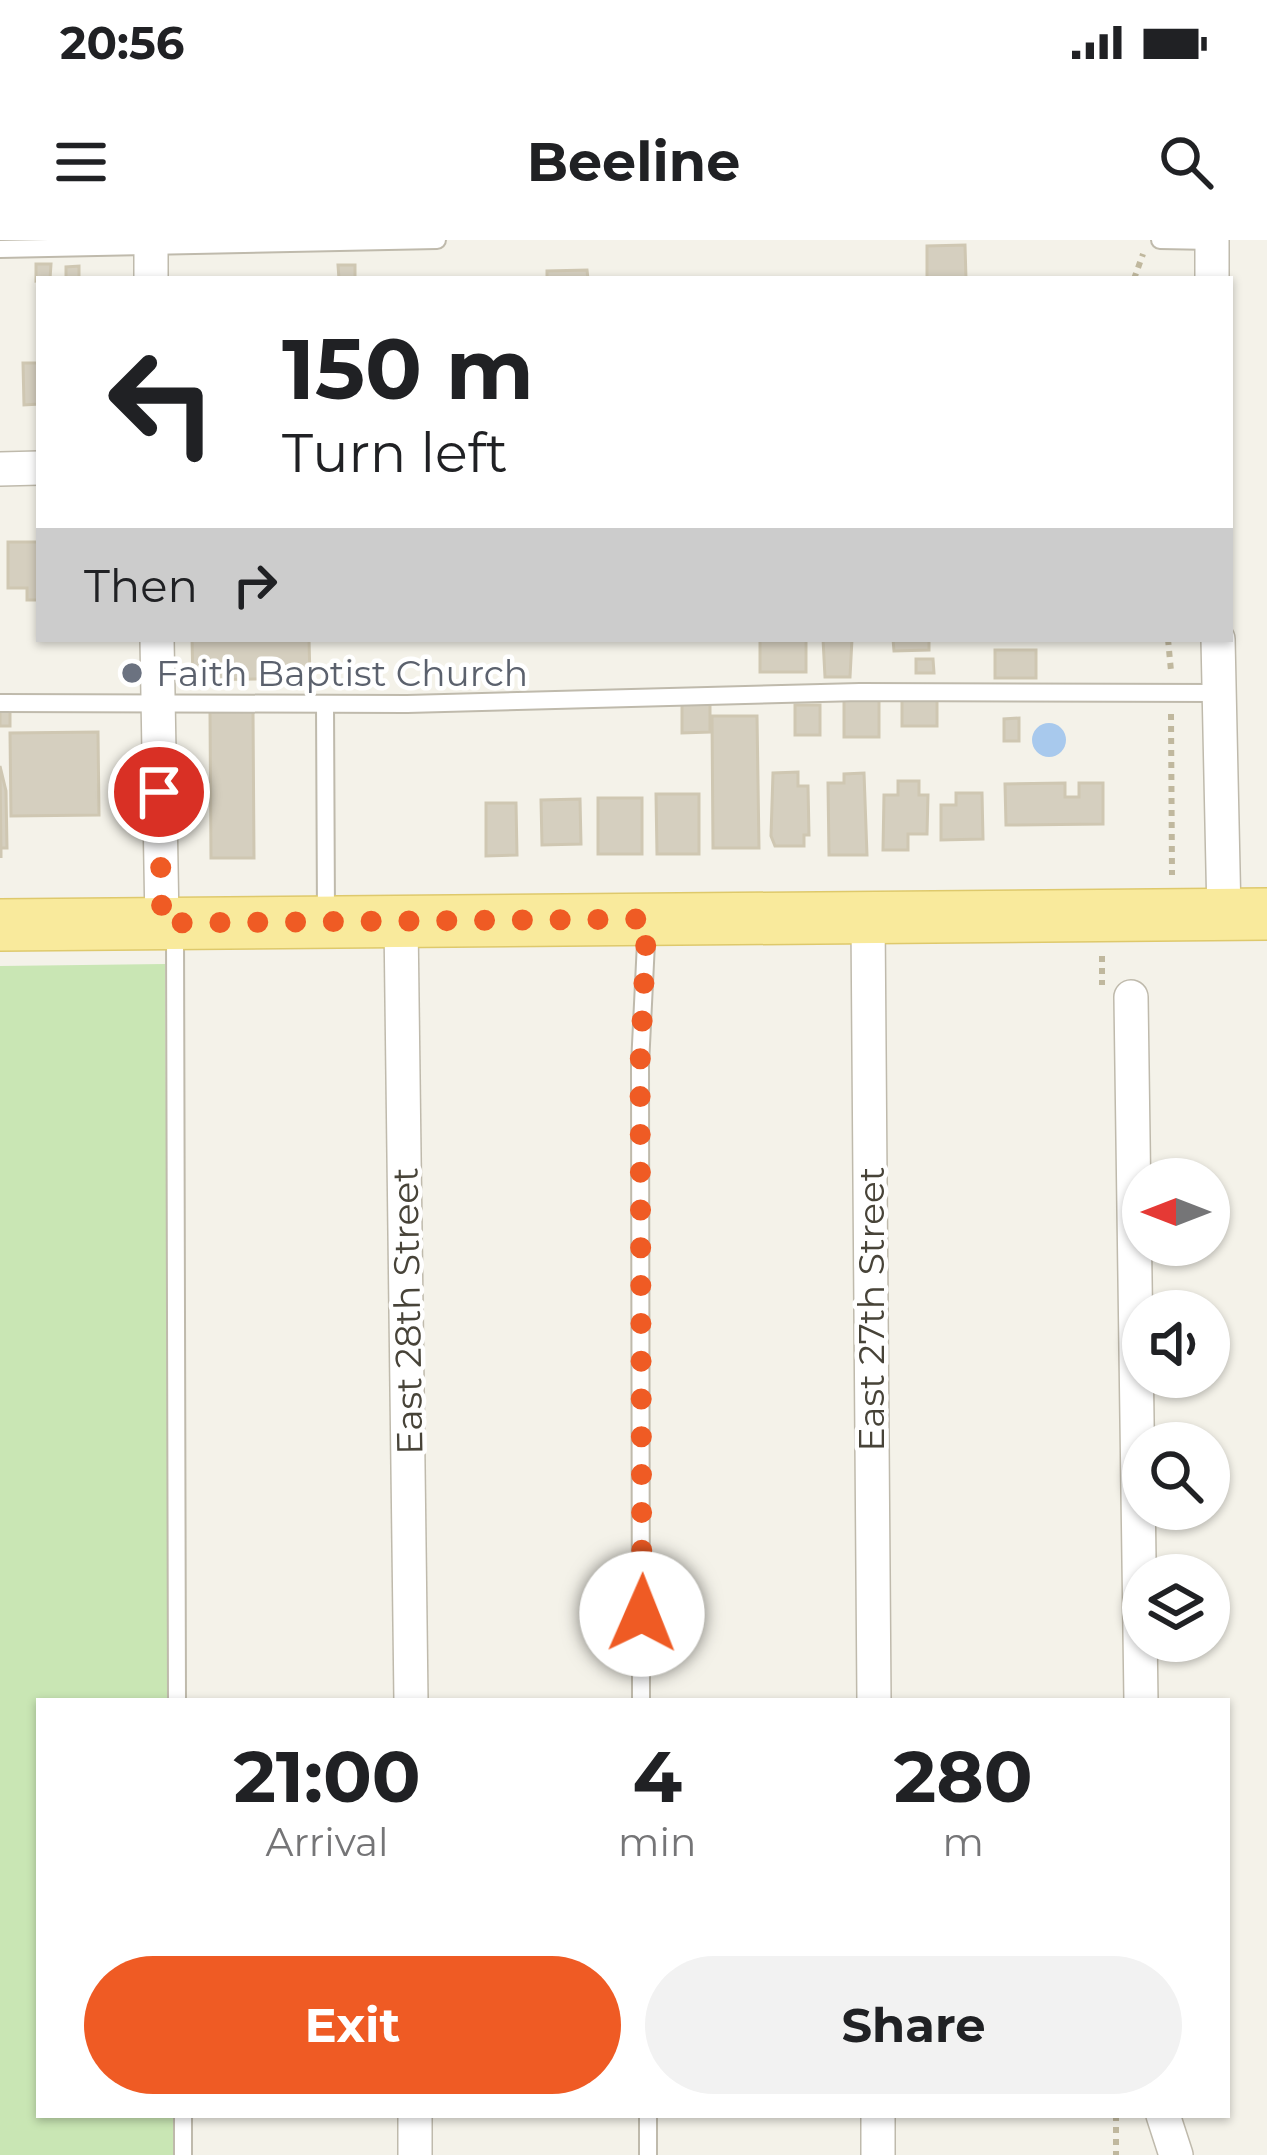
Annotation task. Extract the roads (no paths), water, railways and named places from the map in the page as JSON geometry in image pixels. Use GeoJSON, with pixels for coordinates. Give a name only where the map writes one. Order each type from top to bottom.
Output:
{"type":"FeatureCollection","features":[{"type":"Feature","properties":{"kind":"main road"},"geometry":{"type":"LineString","coordinates":[[0,925],[1245,915]]}},
{"type":"Feature","properties":{"kind":"street"},"geometry":{"type":"LineString","coordinates":[[1212,241],[1212,276]]}},
{"type":"Feature","properties":{"kind":"street"},"geometry":{"type":"LineString","coordinates":[[0,469],[36,468]]}},
{"type":"Feature","properties":{"kind":"street"},"geometry":{"type":"LineString","coordinates":[[157,642],[169,923]]}},
{"type":"Feature","properties":{"kind":"street"},"geometry":{"type":"LineString","coordinates":[[1218,642],[1219,693],[1245,915]]}},
{"type":"Feature","properties":{"kind":"street","name":"East 27th Street"},"geometry":{"type":"LineString","coordinates":[[868,917],[874,1698]]}},
{"type":"Feature","properties":{"kind":"street","name":"East 28th Street"},"geometry":{"type":"LineString","coordinates":[[400,921],[411,1698]]}},
{"type":"Feature","properties":{"kind":"street"},"geometry":{"type":"LineString","coordinates":[[1132,997],[1141,1698]]}},
{"type":"Feature","properties":{"kind":"street"},"geometry":{"type":"LineString","coordinates":[[415,2118],[415,2155]]}},
{"type":"Feature","properties":{"kind":"street"},"geometry":{"type":"LineString","coordinates":[[878,2118],[878,2155]]}},
{"type":"Feature","properties":{"kind":"street"},"geometry":{"type":"LineString","coordinates":[[1164,2118],[1176,2155]]}},
{"type":"Feature","properties":{"kind":"lane"},"geometry":{"type":"LineString","coordinates":[[0,249],[151,255],[436,240]]}},
{"type":"Feature","properties":{"kind":"lane"},"geometry":{"type":"LineString","coordinates":[[1160,240],[1212,241]]}},
{"type":"Feature","properties":{"kind":"lane"},"geometry":{"type":"LineString","coordinates":[[0,704],[325,704],[860,692],[1219,693]]}},
{"type":"Feature","properties":{"kind":"lane"},"geometry":{"type":"LineString","coordinates":[[325,704],[326,922]]}},
{"type":"Feature","properties":{"kind":"lane"},"geometry":{"type":"LineString","coordinates":[[641,1698],[640,1065],[647,919]]}},
{"type":"Feature","properties":{"kind":"lane"},"geometry":{"type":"LineString","coordinates":[[169,923],[177,1698]]}},
{"type":"Feature","properties":{"kind":"lane"},"geometry":{"type":"LineString","coordinates":[[183,2118],[183,2155]]}},
{"type":"Feature","properties":{"kind":"lane"},"geometry":{"type":"LineString","coordinates":[[647,2118],[648,2155]]}},
{"type":"Feature","properties":{"kind":"water"},"geometry":{"type":"Polygon","coordinates":[[[1049,723],[1061,728],[1066,740],[1061,752],[1049,757],[1037,752],[1032,740],[1037,728],[1049,723]]]}},
{"type":"Feature","properties":{"kind":"place","name":"Faith Baptist Church"},"geometry":{"type":"Point","coordinates":[132,673]}}]}
